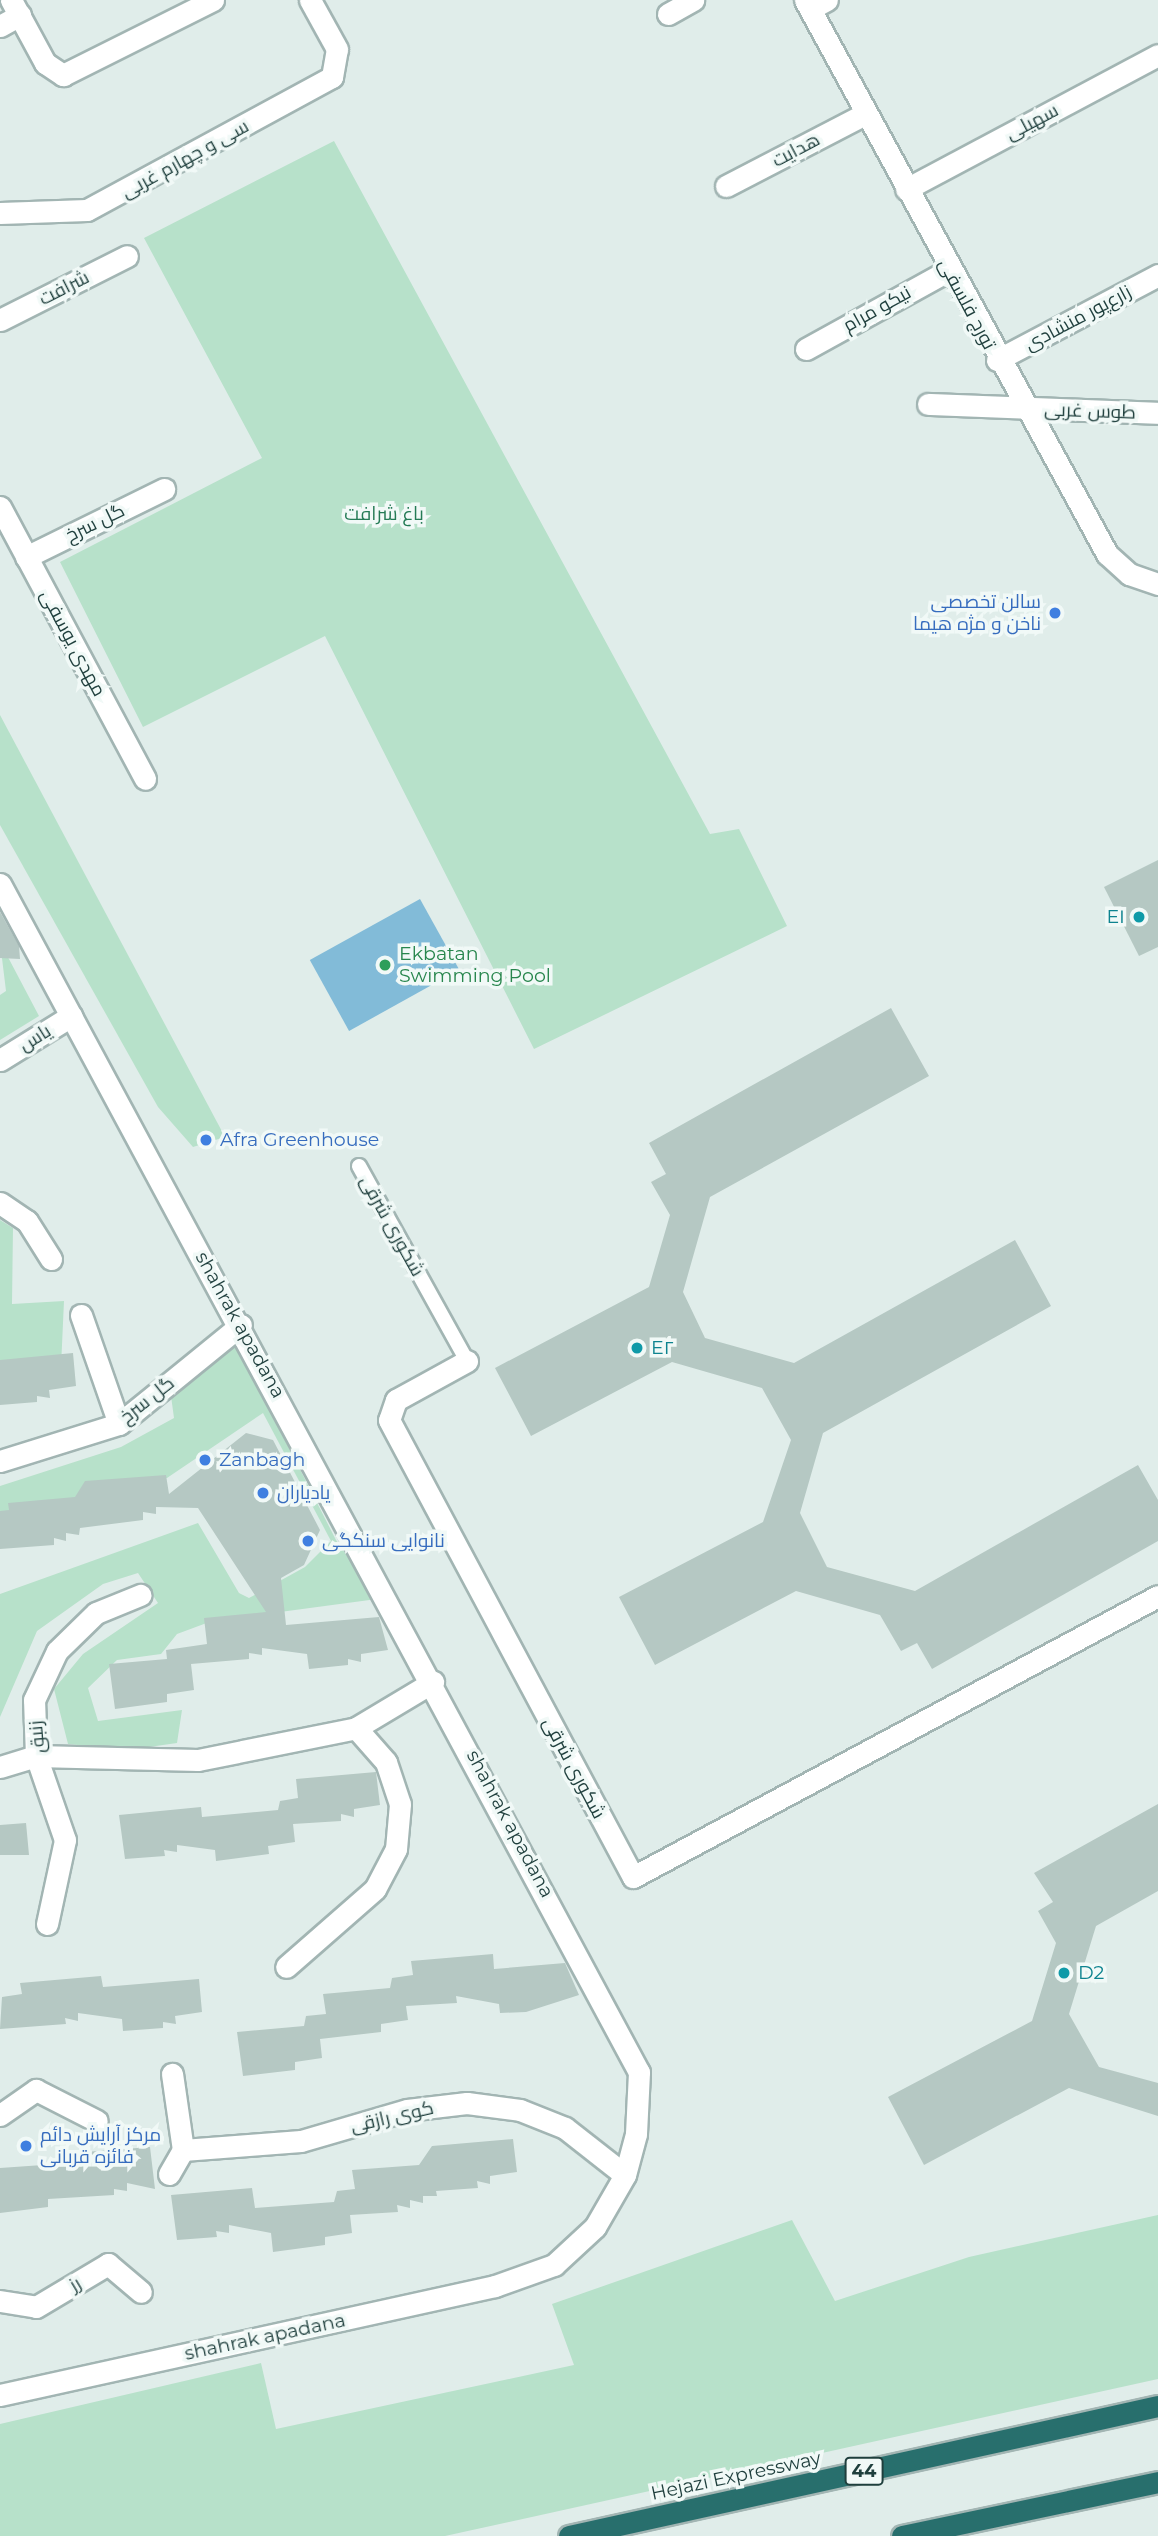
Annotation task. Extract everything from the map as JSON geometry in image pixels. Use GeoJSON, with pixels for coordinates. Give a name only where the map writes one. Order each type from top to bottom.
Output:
{"type":"FeatureCollection","features":[{"type":"Feature","properties":{"kind":"highway","name":"Hejazi Expressway"},"geometry":{"type":"LineString","coordinates":[[569,2536],[1158,2406]]}},
{"type":"Feature","properties":{"kind":"highway"},"geometry":{"type":"LineString","coordinates":[[902,2536],[1158,2482]]}},
{"type":"Feature","properties":{"kind":"street"},"geometry":{"type":"LineString","coordinates":[[0,26],[16,8],[45,63],[70,74],[213,0]]}},
{"type":"Feature","properties":{"kind":"street","name":"سی و چهارم غربی"},"geometry":{"type":"LineString","coordinates":[[0,213],[68,215],[124,192],[332,77],[337,49],[310,0]]}},
{"type":"Feature","properties":{"kind":"street"},"geometry":{"type":"LineString","coordinates":[[668,14],[693,0]]}},
{"type":"Feature","properties":{"kind":"street","name":"تورج فلسفی"},"geometry":{"type":"LineString","coordinates":[[814,3],[865,114],[1023,409],[1107,554],[1129,574],[1156,583]]}},
{"type":"Feature","properties":{"kind":"street","name":"سهیلی"},"geometry":{"type":"LineString","coordinates":[[906,189],[1158,55]]}},
{"type":"Feature","properties":{"kind":"street","name":"هدایت"},"geometry":{"type":"LineString","coordinates":[[726,186],[865,114]]}},
{"type":"Feature","properties":{"kind":"street","name":"شرافت"},"geometry":{"type":"LineString","coordinates":[[0,320],[127,256]]}},
{"type":"Feature","properties":{"kind":"street","name":"نیکو مرام"},"geometry":{"type":"LineString","coordinates":[[806,349],[949,270]]}},
{"type":"Feature","properties":{"kind":"street","name":"زارع‌پور منشادی"},"geometry":{"type":"LineString","coordinates":[[997,360],[1158,275]]}},
{"type":"Feature","properties":{"kind":"street","name":"طوس غربی"},"geometry":{"type":"LineString","coordinates":[[929,404],[1158,413]]}},
{"type":"Feature","properties":{"kind":"street","name":"گل سرخ"},"geometry":{"type":"LineString","coordinates":[[26,557],[164,489]]}},
{"type":"Feature","properties":{"kind":"street","name":"مهدی یوسفی"},"geometry":{"type":"LineString","coordinates":[[0,507],[145,779]]}},
{"type":"Feature","properties":{"kind":"street","name":"shahrak apadana"},"geometry":{"type":"LineString","coordinates":[[0,884],[241,1325],[639,2072],[635,2134],[625,2175],[595,2227],[554,2265],[495,2286],[0,2395]]}},
{"type":"Feature","properties":{"kind":"street","name":"یاس"},"geometry":{"type":"LineString","coordinates":[[0,1060],[71,1016]]}},
{"type":"Feature","properties":{"kind":"street"},"geometry":{"type":"LineString","coordinates":[[0,1203],[27,1221],[51,1259]]}},
{"type":"Feature","properties":{"kind":"street"},"geometry":{"type":"LineString","coordinates":[[81,1315],[119,1423]]}},
{"type":"Feature","properties":{"kind":"street","name":"گل سرخ"},"geometry":{"type":"LineString","coordinates":[[0,1461],[119,1423],[241,1325]]}},
{"type":"Feature","properties":{"kind":"street","name":"شکوری شرقی"},"geometry":{"type":"LineString","coordinates":[[467,1361],[396,1400],[389,1420],[634,1877],[1158,1596]]}},
{"type":"Feature","properties":{"kind":"street","name":"زنبق"},"geometry":{"type":"LineString","coordinates":[[47,1924],[65,1840],[36,1756],[34,1700],[57,1651],[96,1613],[140,1595]]}},
{"type":"Feature","properties":{"kind":"street"},"geometry":{"type":"LineString","coordinates":[[0,1767],[36,1756],[198,1760],[356,1728],[433,1682]]}},
{"type":"Feature","properties":{"kind":"street"},"geometry":{"type":"LineString","coordinates":[[286,1967],[375,1889],[396,1849],[397,1794],[386,1762],[356,1728]]}},
{"type":"Feature","properties":{"kind":"street"},"geometry":{"type":"LineString","coordinates":[[169,2174],[183,2150],[172,2074]]}},
{"type":"Feature","properties":{"kind":"street"},"geometry":{"type":"LineString","coordinates":[[0,2115],[36,2090],[97,2121]]}},
{"type":"Feature","properties":{"kind":"street","name":"کوی رازقی"},"geometry":{"type":"LineString","coordinates":[[183,2150],[301,2141],[407,2110],[467,2103],[520,2110],[565,2127],[625,2175]]}},
{"type":"Feature","properties":{"kind":"street","name":"رز"},"geometry":{"type":"LineString","coordinates":[[0,2301],[36,2307],[108,2264],[141,2291]]}},
{"type":"Feature","properties":{"kind":"lane","name":"شکوری شرقی"},"geometry":{"type":"LineString","coordinates":[[359,1166],[467,1361]]}},
{"type":"Feature","properties":{"kind":"green space","name":"باغ شرافت"},"geometry":{"type":"Polygon","coordinates":[[[334,141],[710,834],[739,829],[787,926],[534,1049],[325,636],[143,727],[60,562],[262,458],[144,238],[334,141]]]}},
{"type":"Feature","properties":{"kind":"green space"},"geometry":{"type":"Polygon","coordinates":[[[0,715],[225,1137],[193,1147],[158,1107],[0,825],[0,715]]]}},
{"type":"Feature","properties":{"kind":"green space"},"geometry":{"type":"Polygon","coordinates":[[[0,942],[39,1016],[0,1040],[0,995],[6,991],[0,942]]]}},
{"type":"Feature","properties":{"kind":"green space"},"geometry":{"type":"Polygon","coordinates":[[[0,1220],[13,1228],[12,1304],[64,1301],[61,1367],[0,1362],[0,1220]]]}},
{"type":"Feature","properties":{"kind":"green space"},"geometry":{"type":"Polygon","coordinates":[[[235,1342],[336,1540],[377,1599],[212,1621],[177,1634],[161,1654],[117,1660],[88,1688],[98,1721],[182,1710],[177,1743],[128,1750],[68,1744],[54,1689],[83,1654],[158,1603],[138,1573],[103,1584],[37,1631],[0,1717],[0,1594],[198,1523],[239,1593],[249,1598],[305,1567],[331,1541],[263,1413],[167,1478],[106,1486],[0,1529],[0,1486],[121,1447],[174,1418],[171,1396],[235,1342]]]}},
{"type":"Feature","properties":{"kind":"green space"},"geometry":{"type":"Polygon","coordinates":[[[1158,2215],[1158,2379],[445,2536],[0,2536],[0,2424],[261,2363],[276,2429],[574,2365],[552,2304],[792,2220],[835,2301],[969,2257],[1158,2215]]]}},
{"type":"Feature","properties":{"kind":"water","name":"Ekbatan Swimming Pool"},"geometry":{"type":"Polygon","coordinates":[[[420,899],[459,970],[349,1031],[310,960],[420,899]]]}},
{"type":"Feature","properties":{"kind":"building","name":"E۱"},"geometry":{"type":"Polygon","coordinates":[[[1158,860],[1158,947],[1139,956],[1104,887],[1158,860]]]}},
{"type":"Feature","properties":{"kind":"building"},"geometry":{"type":"Polygon","coordinates":[[[0,912],[19,946],[20,959],[0,958],[0,912]]]}},
{"type":"Feature","properties":{"kind":"building","name":"E۲"},"geometry":{"type":"Polygon","coordinates":[[[891,1008],[929,1076],[710,1197],[683,1292],[705,1338],[794,1363],[1015,1240],[1051,1306],[823,1433],[800,1513],[827,1567],[915,1591],[1138,1465],[1158,1500],[1158,1541],[932,1669],[917,1643],[901,1651],[880,1615],[796,1591],[655,1665],[619,1597],[763,1522],[791,1440],[762,1388],[672,1362],[531,1436],[495,1368],[649,1287],[670,1215],[651,1182],[666,1174],[649,1143],[891,1008]]]}},
{"type":"Feature","properties":{"kind":"building"},"geometry":{"type":"Polygon","coordinates":[[[73,1353],[76,1386],[49,1390],[50,1398],[37,1396],[37,1402],[0,1405],[0,1360],[73,1353]]]}},
{"type":"Feature","properties":{"kind":"building"},"geometry":{"type":"Polygon","coordinates":[[[246,1433],[273,1440],[320,1530],[304,1565],[281,1578],[286,1625],[379,1617],[388,1650],[361,1654],[361,1662],[348,1659],[348,1665],[309,1669],[307,1654],[262,1648],[262,1655],[249,1653],[249,1659],[191,1664],[194,1690],[167,1694],[167,1702],[115,1709],[109,1664],[167,1659],[166,1650],[207,1644],[204,1618],[266,1612],[198,1508],[156,1507],[156,1514],[143,1512],[143,1520],[80,1528],[79,1535],[66,1533],[66,1541],[54,1538],[54,1545],[0,1549],[0,1511],[9,1510],[8,1503],[75,1497],[85,1481],[166,1475],[169,1494],[246,1433]]]}},
{"type":"Feature","properties":{"kind":"building"},"geometry":{"type":"Polygon","coordinates":[[[376,1772],[380,1805],[354,1809],[354,1817],[341,1814],[341,1821],[293,1824],[295,1842],[268,1846],[269,1854],[216,1861],[215,1850],[177,1845],[177,1852],[164,1850],[165,1856],[125,1859],[119,1815],[201,1807],[202,1817],[278,1810],[280,1801],[298,1798],[296,1779],[376,1772]]]}},
{"type":"Feature","properties":{"kind":"building","name":"D2"},"geometry":{"type":"Polygon","coordinates":[[[1158,1804],[1158,1891],[1096,1926],[1069,2014],[1099,2067],[1158,2083],[1158,2116],[1069,2088],[924,2165],[888,2097],[1032,2021],[1056,1943],[1038,1911],[1053,1902],[1034,1873],[1158,1804]]]}},
{"type":"Feature","properties":{"kind":"building"},"geometry":{"type":"Polygon","coordinates":[[[26,1823],[29,1855],[0,1855],[0,1825],[26,1823]]]}},
{"type":"Feature","properties":{"kind":"building"},"geometry":{"type":"Polygon","coordinates":[[[493,1954],[494,1969],[565,1963],[579,1995],[526,2012],[500,2013],[499,2004],[456,1996],[457,2003],[406,2006],[408,2020],[381,2024],[381,2032],[320,2039],[322,2058],[295,2062],[295,2070],[243,2076],[237,2032],[304,2026],[306,2016],[326,2014],[323,1994],[390,1988],[392,1978],[413,1975],[411,1961],[493,1954]]]}},
{"type":"Feature","properties":{"kind":"building"},"geometry":{"type":"Polygon","coordinates":[[[101,1976],[103,1987],[199,1979],[202,2012],[175,2016],[176,2024],[163,2022],[163,2028],[123,2031],[122,2019],[78,2013],[78,2021],[65,2018],[66,2024],[0,2029],[2,1997],[22,1994],[20,1983],[101,1976]]]}},
{"type":"Feature","properties":{"kind":"building"},"geometry":{"type":"Polygon","coordinates":[[[513,2139],[517,2172],[490,2176],[490,2184],[477,2181],[478,2188],[436,2191],[437,2196],[423,2196],[423,2203],[410,2200],[410,2208],[397,2205],[398,2212],[350,2215],[352,2233],[325,2237],[325,2245],[273,2252],[271,2233],[229,2225],[229,2233],[216,2231],[217,2237],[177,2240],[171,2195],[252,2188],[255,2208],[334,2202],[337,2191],[355,2189],[352,2170],[419,2165],[432,2146],[513,2139]]]}},
{"type":"Feature","properties":{"kind":"building"},"geometry":{"type":"Polygon","coordinates":[[[150,2147],[155,2189],[127,2183],[127,2191],[114,2189],[114,2195],[48,2199],[48,2207],[0,2213],[0,2168],[57,2164],[59,2154],[150,2147]]]}},
{"type":"Feature","properties":{"kind":"place","name":"سالن تخصصی ناخن و مژه هیما"},"geometry":{"type":"Point","coordinates":[1055,613]}},
{"type":"Feature","properties":{"kind":"place","name":"E۱"},"geometry":{"type":"Point","coordinates":[1139,917]}},
{"type":"Feature","properties":{"kind":"place","name":"Ekbatan Swimming Pool"},"geometry":{"type":"Point","coordinates":[385,965]}},
{"type":"Feature","properties":{"kind":"place","name":"Afra Greenhouse"},"geometry":{"type":"Point","coordinates":[206,1140]}},
{"type":"Feature","properties":{"kind":"place","name":"E۲"},"geometry":{"type":"Point","coordinates":[637,1348]}},
{"type":"Feature","properties":{"kind":"place","name":"Zanbagh"},"geometry":{"type":"Point","coordinates":[205,1460]}},
{"type":"Feature","properties":{"kind":"place","name":"یادیاران"},"geometry":{"type":"Point","coordinates":[263,1493]}},
{"type":"Feature","properties":{"kind":"place","name":"نانوایی سنکگی"},"geometry":{"type":"Point","coordinates":[308,1541]}},
{"type":"Feature","properties":{"kind":"place","name":"D2"},"geometry":{"type":"Point","coordinates":[1064,1973]}},
{"type":"Feature","properties":{"kind":"place","name":"مرکز آرایش دائم فائزه قربانی"},"geometry":{"type":"Point","coordinates":[26,2146]}}]}
